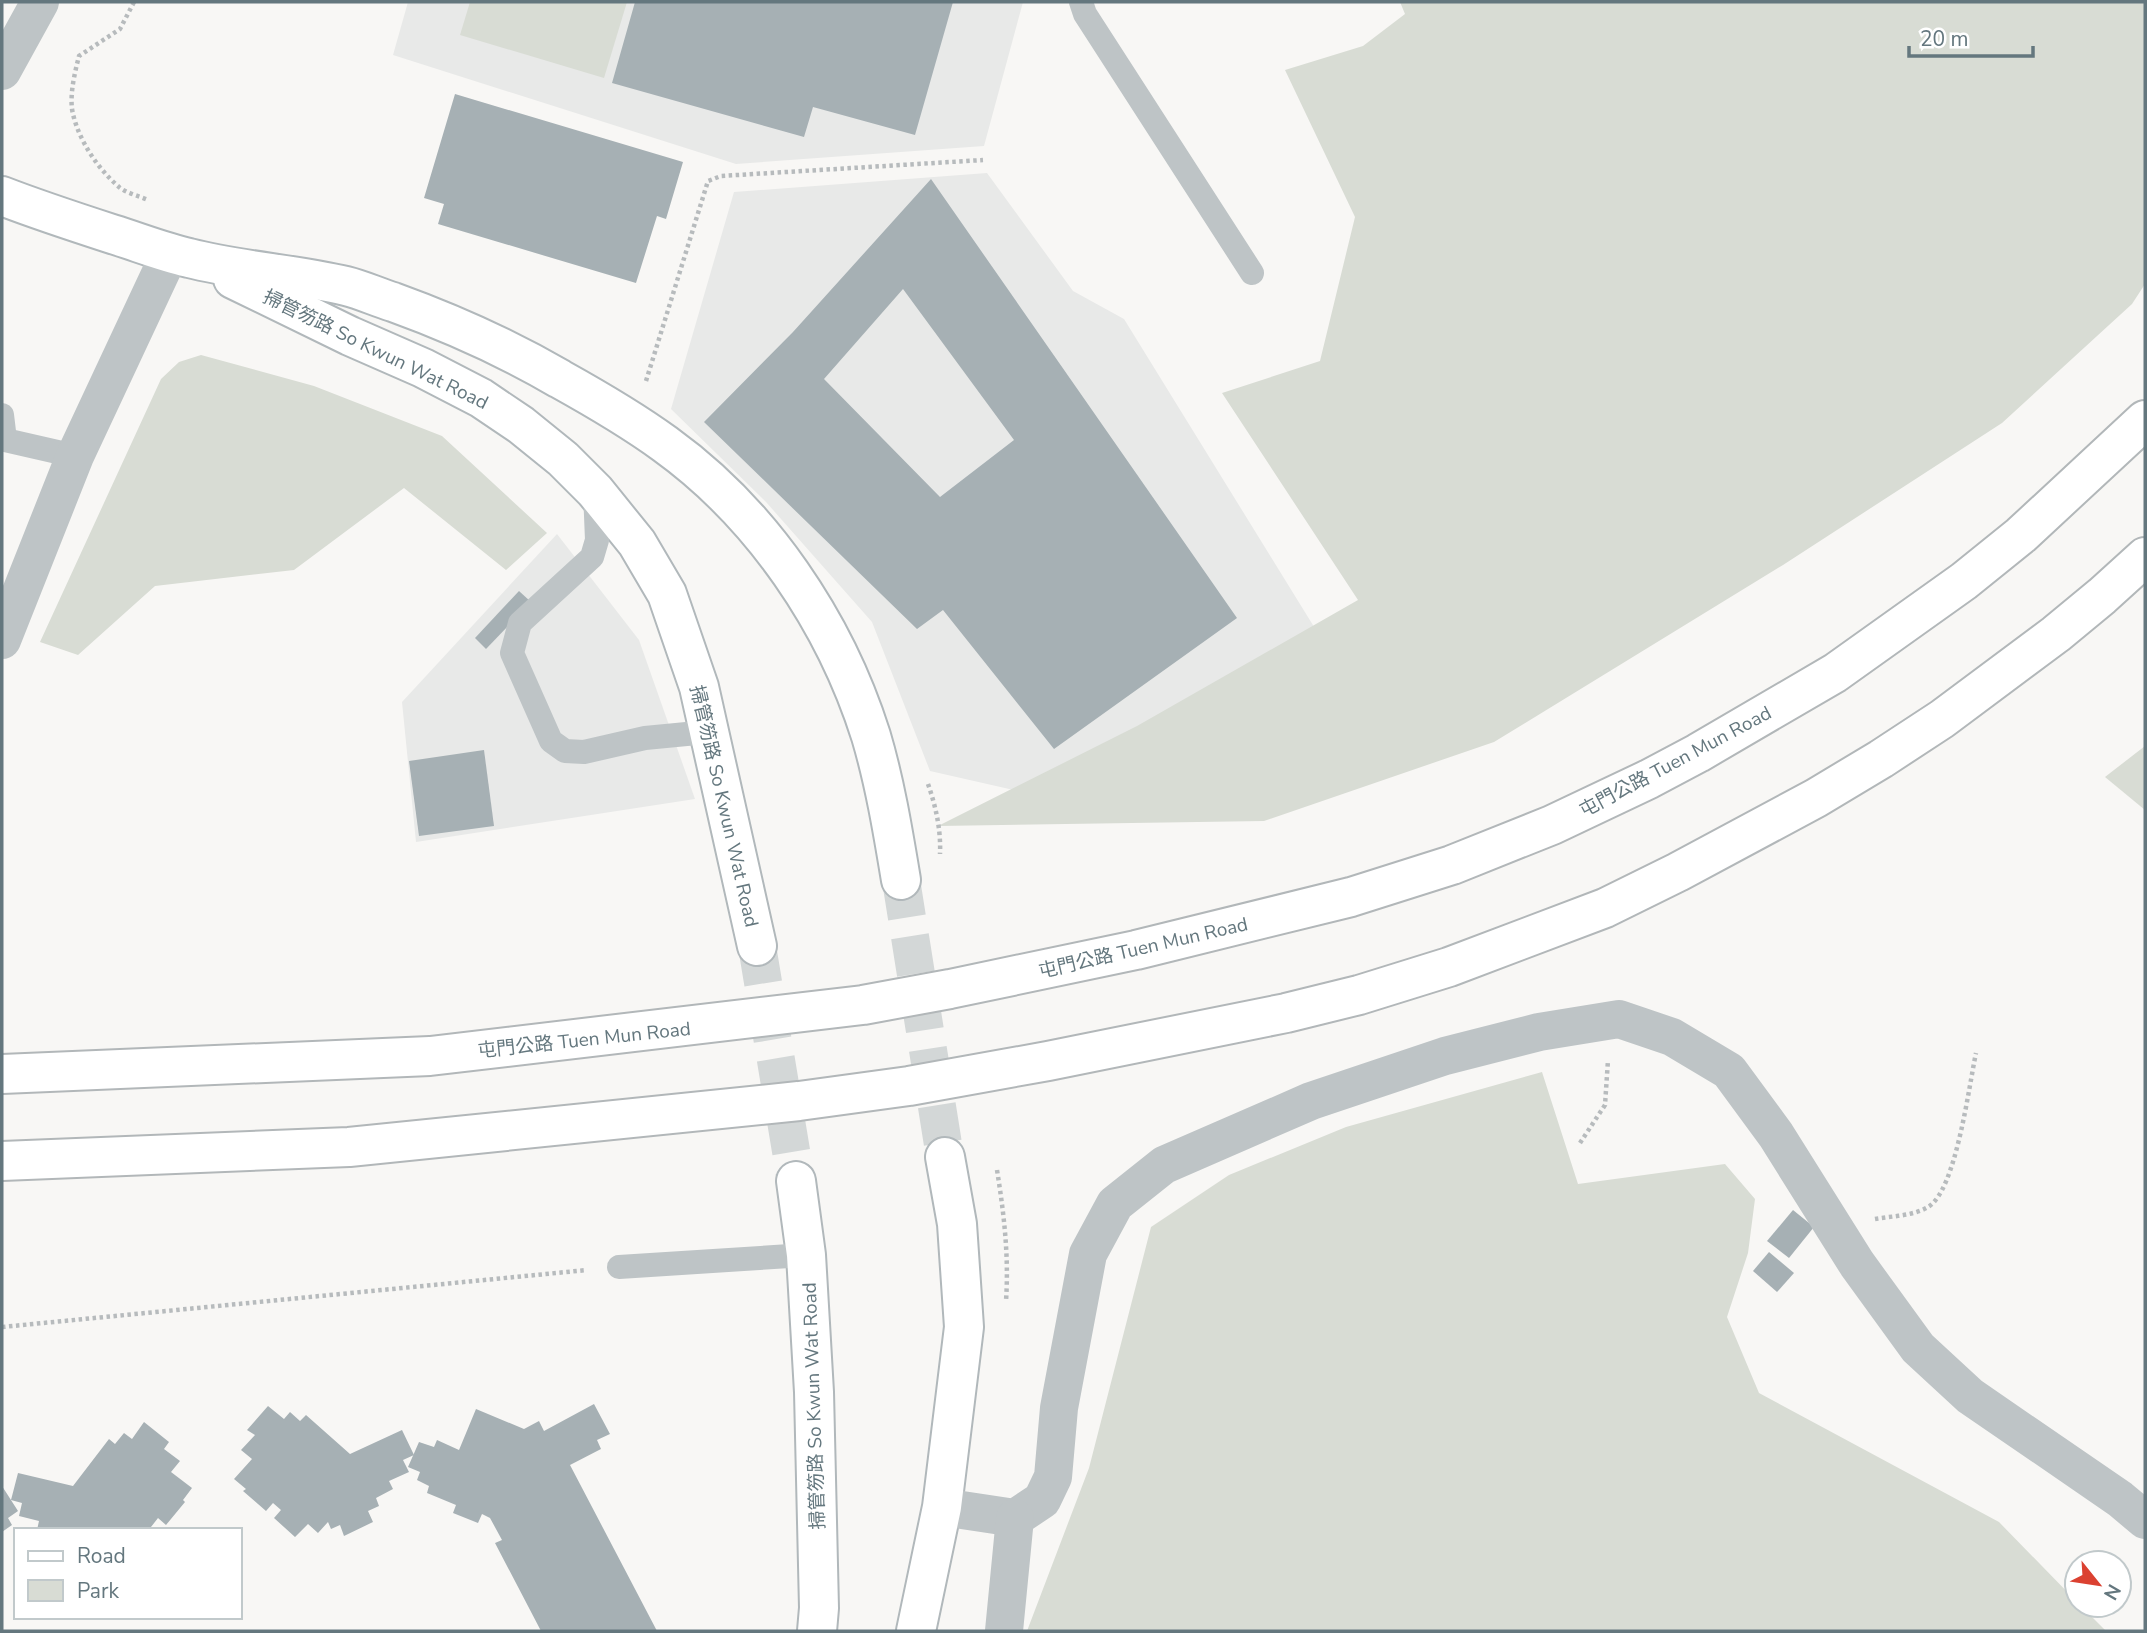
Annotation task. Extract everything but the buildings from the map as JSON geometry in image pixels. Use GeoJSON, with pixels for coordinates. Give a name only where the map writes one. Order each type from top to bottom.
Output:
{"type":"FeatureCollection","features":[{"type":"Feature","properties":{"kind":"main road","name":"掃管笏路 So Kwun Wat Road"},"geometry":{"type":"LineString","coordinates":[[2,196],[180,256],[423,368],[481,398],[521,425],[595,491],[637,543],[667,594],[699,687],[757,946]]}},
{"type":"Feature","properties":{"kind":"main road","name":"掃管笏路 So Kwun Wat Road"},"geometry":{"type":"LineString","coordinates":[[180,256],[348,286],[473,334],[539,367],[605,405],[666,444],[711,482],[776,554],[812,605],[846,670],[874,747],[886,794],[901,880]]}},
{"type":"Feature","properties":{"kind":"main road","name":"屯門公路 Tuen Mun Road"},"geometry":{"type":"LineString","coordinates":[[2,1074],[430,1056],[863,1005],[1124,953],[1351,897],[1452,865],[1552,825],[1698,753],[1835,673],[1964,582],[2021,535],[2145,420]]}},
{"type":"Feature","properties":{"kind":"main road"},"geometry":{"type":"LineString","coordinates":[[2,1161],[349,1147],[799,1101],[909,1086],[1048,1061],[1359,995],[1449,967],[1605,908],[1816,798],[1942,719],[2056,634],[2145,557]]}},
{"type":"Feature","properties":{"kind":"main road"},"geometry":{"type":"LineString","coordinates":[[916,1631],[942,1507],[964,1327],[957,1224],[945,1157]]}},
{"type":"Feature","properties":{"kind":"main road","name":"掃管笏路 So Kwun Wat Road"},"geometry":{"type":"LineString","coordinates":[[796,1181],[806,1255],[814,1392],[819,1608],[817,1631]]}},
{"type":"Feature","properties":{"kind":"street"},"geometry":{"type":"LineString","coordinates":[[2,71],[40,2]]}},
{"type":"Feature","properties":{"kind":"street"},"geometry":{"type":"LineString","coordinates":[[2,640],[75,456],[180,256]]}},
{"type":"Feature","properties":{"kind":"street"},"geometry":{"type":"LineString","coordinates":[[942,1507],[1015,1518],[1042,1500],[1053,1477],[1059,1408],[1088,1254],[1115,1204],[1164,1166],[1311,1101],[1445,1056],[1539,1032],[1619,1019],[1672,1037],[1729,1071],[1776,1135],[1857,1264],[1917,1348],[1970,1396],[2120,1499],[2145,1520]]}},
{"type":"Feature","properties":{"kind":"street"},"geometry":{"type":"LineString","coordinates":[[1004,1631],[1015,1518]]}},
{"type":"Feature","properties":{"kind":"lane"},"geometry":{"type":"LineString","coordinates":[[1081,2],[1085,14],[1252,273]]}},
{"type":"Feature","properties":{"kind":"lane"},"geometry":{"type":"LineString","coordinates":[[2,415],[4,440],[75,456]]}},
{"type":"Feature","properties":{"kind":"lane"},"geometry":{"type":"LineString","coordinates":[[595,491],[597,540],[592,557],[520,623],[512,653],[551,741],[565,751],[584,752],[645,738],[696,733],[712,741]]}},
{"type":"Feature","properties":{"kind":"lane"},"geometry":{"type":"LineString","coordinates":[[619,1266],[806,1255]]}},
{"type":"Feature","properties":{"kind":"path"},"geometry":{"type":"LineString","coordinates":[[81,138],[72,108],[73,83],[79,55],[120,29],[134,2]]}},
{"type":"Feature","properties":{"kind":"path"},"geometry":{"type":"LineString","coordinates":[[645,383],[708,181],[721,176],[983,160]]}},
{"type":"Feature","properties":{"kind":"path"},"geometry":{"type":"LineString","coordinates":[[1580,1143],[1605,1105],[1608,1021]]}},
{"type":"Feature","properties":{"kind":"path"},"geometry":{"type":"LineString","coordinates":[[1833,1226],[1911,1213],[1929,1207],[1937,1198],[1955,1159],[1976,1053]]}},
{"type":"Feature","properties":{"kind":"path"},"geometry":{"type":"LineString","coordinates":[[2,1327],[619,1266]]}},
{"type":"Feature","properties":{"kind":"shaded area"},"geometry":{"type":"Polygon","coordinates":[[[408,2],[1023,2],[984,146],[736,164],[393,55],[408,2]]]}},
{"type":"Feature","properties":{"kind":"shaded area"},"geometry":{"type":"Polygon","coordinates":[[[987,173],[1073,291],[1124,319],[1324,643],[1071,803],[930,771],[872,622],[766,502],[671,409],[734,192],[987,173]]]}},
{"type":"Feature","properties":{"kind":"shaded area"},"geometry":{"type":"Polygon","coordinates":[[[557,534],[639,640],[695,799],[416,842],[402,702],[557,534]]]}},
{"type":"Feature","properties":{"kind":"green space"},"geometry":{"type":"Polygon","coordinates":[[[470,2],[627,2],[604,78],[460,35],[470,2]]]}},
{"type":"Feature","properties":{"kind":"green space"},"geometry":{"type":"Polygon","coordinates":[[[1400,2],[2145,2],[2145,284],[2132,304],[2002,423],[1783,565],[1494,742],[1264,821],[938,826],[1137,726],[1358,600],[1222,393],[1320,361],[1355,217],[1285,70],[1363,46],[1405,14],[1400,2]]]}},
{"type":"Feature","properties":{"kind":"green space"},"geometry":{"type":"Polygon","coordinates":[[[201,355],[314,386],[442,436],[547,533],[506,570],[404,488],[294,570],[155,586],[78,655],[40,642],[161,379],[179,362],[201,355]]]}},
{"type":"Feature","properties":{"kind":"green space"},"geometry":{"type":"Polygon","coordinates":[[[2145,746],[2145,810],[2105,777],[2145,746]]]}},
{"type":"Feature","properties":{"kind":"green space"},"geometry":{"type":"Polygon","coordinates":[[[1542,1072],[1578,1184],[1725,1164],[1755,1199],[1748,1253],[1727,1317],[1759,1393],[1999,1522],[2063,1588],[2063,1619],[2094,1619],[2106,1631],[1027,1631],[1089,1468],[1151,1227],[1229,1175],[1346,1127],[1542,1072]]]}},
{"type":"Feature","properties":{"kind":"tunnel"},"geometry":{"type":"LineString","coordinates":[[901,880],[945,1157]]}},
{"type":"Feature","properties":{"kind":"tunnel"},"geometry":{"type":"LineString","coordinates":[[757,946],[796,1181]]}}]}
